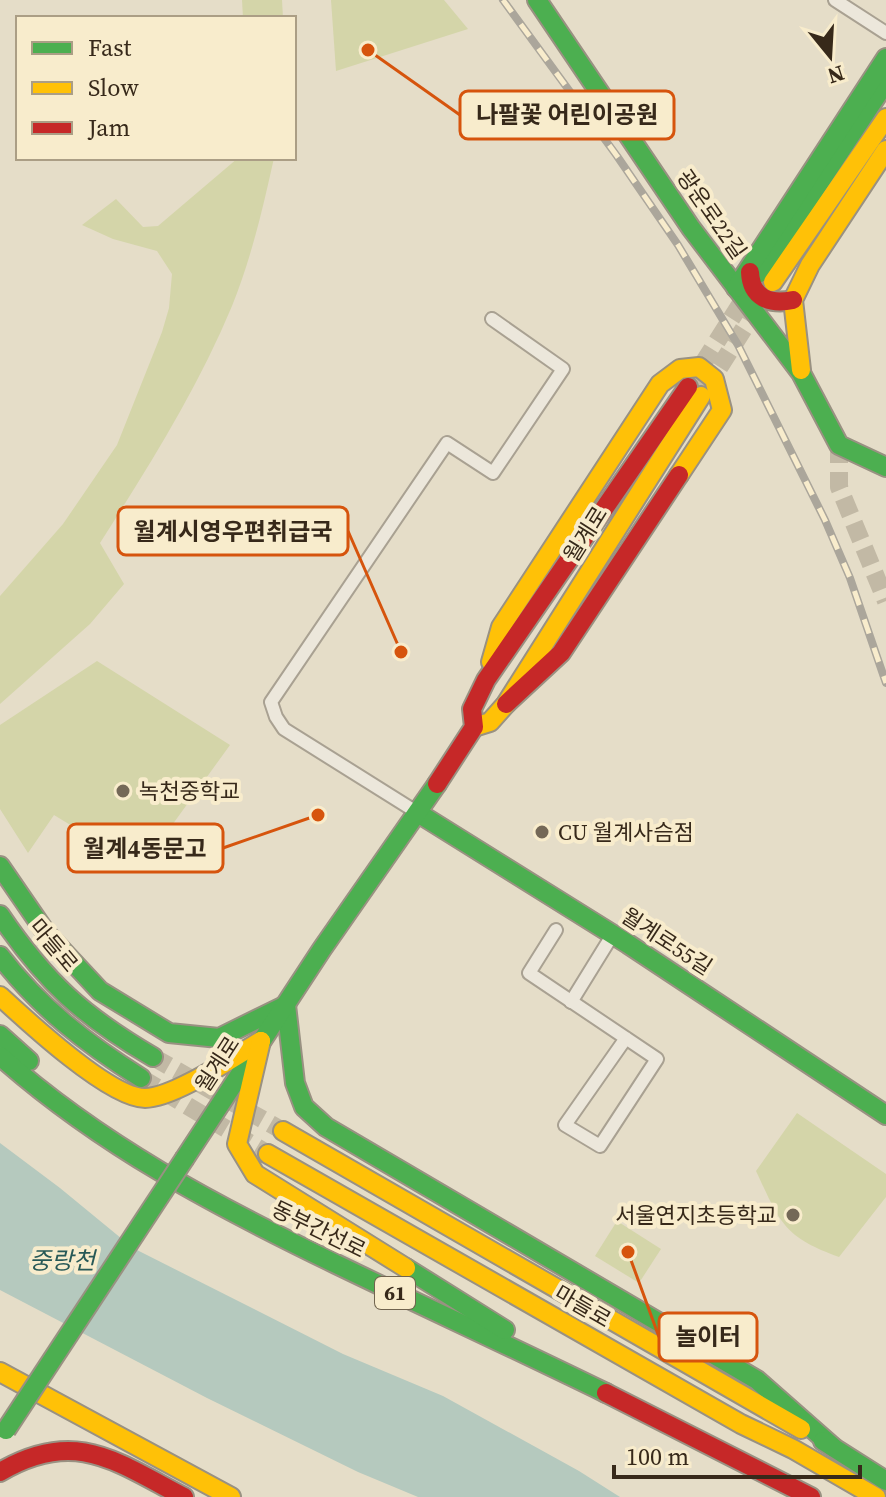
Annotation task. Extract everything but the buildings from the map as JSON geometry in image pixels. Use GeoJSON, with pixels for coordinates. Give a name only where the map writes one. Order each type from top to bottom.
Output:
{"type":"FeatureCollection","features":[{"type":"Feature","properties":{"kind":"main road","name":"광운로22길"},"geometry":{"type":"LineString","coordinates":[[537,0],[691,228],[801,373]]}},
{"type":"Feature","properties":{"kind":"main road"},"geometry":{"type":"LineString","coordinates":[[761,273],[846,116],[886,58]]}},
{"type":"Feature","properties":{"kind":"main road"},"geometry":{"type":"LineString","coordinates":[[736,288],[761,273],[886,82]]}},
{"type":"Feature","properties":{"kind":"main road"},"geometry":{"type":"LineString","coordinates":[[793,300],[777,304],[764,300],[749,283],[761,273],[886,118]]}},
{"type":"Feature","properties":{"kind":"main road"},"geometry":{"type":"LineString","coordinates":[[886,150],[810,265],[793,300],[801,373],[839,445],[886,467]]}},
{"type":"Feature","properties":{"kind":"main road"},"geometry":{"type":"LineString","coordinates":[[486,680],[501,627],[660,384],[680,369],[699,367],[714,379],[722,410],[561,653],[506,704]]}},
{"type":"Feature","properties":{"kind":"main road","name":"월계로"},"geometry":{"type":"LineString","coordinates":[[3,1434],[261,1041],[474,727],[472,709],[486,680],[694,392],[506,704],[490,722],[474,727]]}},
{"type":"Feature","properties":{"kind":"main road","name":"월계로55길"},"geometry":{"type":"LineString","coordinates":[[418,813],[613,934],[886,1115]]}},
{"type":"Feature","properties":{"kind":"main road"},"geometry":{"type":"LineString","coordinates":[[0,866],[46,933],[100,991],[169,1033],[219,1038],[286,1005],[295,1083],[304,1107],[326,1127],[757,1380],[833,1447]]}},
{"type":"Feature","properties":{"kind":"main road","name":"마들로"},"geometry":{"type":"LineString","coordinates":[[0,915],[24,951],[62,993],[100,1025],[153,1057]]}},
{"type":"Feature","properties":{"kind":"main road"},"geometry":{"type":"LineString","coordinates":[[0,956],[36,1000],[63,1026],[95,1051],[141,1078]]}},
{"type":"Feature","properties":{"kind":"main road"},"geometry":{"type":"LineString","coordinates":[[0,996],[87,1067],[113,1085],[140,1098],[184,1084],[261,1041]]}},
{"type":"Feature","properties":{"kind":"main road"},"geometry":{"type":"LineString","coordinates":[[0,1035],[75,1100],[153,1154],[240,1204],[387,1279],[420,1305]]}},
{"type":"Feature","properties":{"kind":"main road"},"geometry":{"type":"LineString","coordinates":[[261,1041],[237,1144],[255,1174],[598,1388]]}},
{"type":"Feature","properties":{"kind":"main road","name":"동부간선로"},"geometry":{"type":"LineString","coordinates":[[0,1056],[63,1110],[142,1164],[251,1222],[598,1388],[811,1497]]}},
{"type":"Feature","properties":{"kind":"main road","name":"마들로"},"geometry":{"type":"LineString","coordinates":[[283,1131],[833,1447],[886,1481]]}},
{"type":"Feature","properties":{"kind":"main road","name":"마들로"},"geometry":{"type":"LineString","coordinates":[[268,1154],[741,1424],[793,1449],[876,1497]]}},
{"type":"Feature","properties":{"kind":"main road"},"geometry":{"type":"LineString","coordinates":[[0,1372],[231,1497]]}},
{"type":"Feature","properties":{"kind":"main road"},"geometry":{"type":"LineString","coordinates":[[0,1472],[19,1458],[46,1449],[74,1448],[114,1462],[184,1497]]}},
{"type":"Feature","properties":{"kind":"street"},"geometry":{"type":"LineString","coordinates":[[835,0],[886,33]]}},
{"type":"Feature","properties":{"kind":"street"},"geometry":{"type":"LineString","coordinates":[[418,813],[284,729],[271,702],[447,443],[493,473],[563,369],[492,319]]}},
{"type":"Feature","properties":{"kind":"street"},"geometry":{"type":"LineString","coordinates":[[556,930],[529,973],[571,1002],[626,1038],[657,1059],[600,1146],[565,1125],[626,1038]]}},
{"type":"Feature","properties":{"kind":"street"},"geometry":{"type":"LineString","coordinates":[[571,1002],[613,934]]}},
{"type":"Feature","properties":{"kind":"green space"},"geometry":{"type":"Polygon","coordinates":[[[242,0],[282,0],[283,16],[243,16],[242,0]]]}},
{"type":"Feature","properties":{"kind":"green space"},"geometry":{"type":"Polygon","coordinates":[[[331,0],[444,0],[468,29],[336,71],[331,0]]]}},
{"type":"Feature","properties":{"kind":"green space"},"geometry":{"type":"Polygon","coordinates":[[[236,160],[274,160],[245,270],[204,368],[100,543],[124,584],[90,624],[0,704],[0,596],[63,524],[117,445],[169,308],[172,274],[157,251],[113,239],[82,225],[116,199],[143,227],[158,226],[236,160]]]}},
{"type":"Feature","properties":{"kind":"green space"},"geometry":{"type":"Polygon","coordinates":[[[97,661],[230,745],[141,868],[54,815],[28,853],[0,809],[0,725],[97,661]]]}},
{"type":"Feature","properties":{"kind":"green space"},"geometry":{"type":"Polygon","coordinates":[[[797,1113],[886,1174],[886,1197],[839,1257],[806,1242],[786,1226],[756,1171],[797,1113]]]}},
{"type":"Feature","properties":{"kind":"green space"},"geometry":{"type":"Polygon","coordinates":[[[617,1221],[661,1249],[639,1283],[595,1256],[617,1221]]]}},
{"type":"Feature","properties":{"kind":"water","name":"중랑천"},"geometry":{"type":"Polygon","coordinates":[[[0,1143],[133,1248],[343,1354],[443,1396],[620,1497],[418,1497],[358,1472],[207,1398],[0,1290],[0,1143]]]}},
{"type":"Feature","properties":{"kind":"tunnel"},"geometry":{"type":"LineString","coordinates":[[688,387],[752,286]]}},
{"type":"Feature","properties":{"kind":"tunnel"},"geometry":{"type":"LineString","coordinates":[[705,390],[762,300]]}},
{"type":"Feature","properties":{"kind":"tunnel"},"geometry":{"type":"LineString","coordinates":[[839,445],[839,487],[886,601]]}},
{"type":"Feature","properties":{"kind":"tunnel"},"geometry":{"type":"LineString","coordinates":[[153,1057],[283,1131]]}},
{"type":"Feature","properties":{"kind":"tunnel"},"geometry":{"type":"LineString","coordinates":[[141,1078],[268,1154]]}},
{"type":"Feature","properties":{"kind":"railway"},"geometry":{"type":"LineString","coordinates":[[503,0],[678,245],[738,345],[825,520],[850,578],[886,683]]}},
{"type":"Feature","properties":{"kind":"traffic: fast"},"geometry":{"type":"LineString","coordinates":[[537,0],[691,228],[801,373],[839,445],[886,467]]}},
{"type":"Feature","properties":{"kind":"traffic: fast"},"geometry":{"type":"LineString","coordinates":[[736,288],[886,58]]}},
{"type":"Feature","properties":{"kind":"traffic: fast"},"geometry":{"type":"LineString","coordinates":[[760,273],[886,82]]}},
{"type":"Feature","properties":{"kind":"traffic: fast"},"geometry":{"type":"LineString","coordinates":[[185,1158],[322,949],[437,784]]}},
{"type":"Feature","properties":{"kind":"traffic: fast"},"geometry":{"type":"LineString","coordinates":[[418,813],[628,944],[886,1115]]}},
{"type":"Feature","properties":{"kind":"traffic: fast"},"geometry":{"type":"LineString","coordinates":[[0,866],[46,933],[100,991],[169,1033],[219,1038],[284,1006]]}},
{"type":"Feature","properties":{"kind":"traffic: fast"},"geometry":{"type":"LineString","coordinates":[[0,915],[33,960],[68,996],[106,1027],[153,1057]]}},
{"type":"Feature","properties":{"kind":"traffic: fast"},"geometry":{"type":"LineString","coordinates":[[0,956],[31,992],[65,1023],[141,1078]]}},
{"type":"Feature","properties":{"kind":"traffic: fast"},"geometry":{"type":"LineString","coordinates":[[286,1005],[295,1083],[304,1107],[326,1127],[757,1380],[833,1447]]}},
{"type":"Feature","properties":{"kind":"traffic: fast"},"geometry":{"type":"LineString","coordinates":[[0,1035],[29,1061]]}},
{"type":"Feature","properties":{"kind":"traffic: fast"},"geometry":{"type":"LineString","coordinates":[[0,1056],[78,1118],[160,1172],[203,1196],[336,1264],[606,1393]]}},
{"type":"Feature","properties":{"kind":"traffic: fast"},"geometry":{"type":"LineString","coordinates":[[6,1430],[185,1158]]}},
{"type":"Feature","properties":{"kind":"traffic: fast"},"geometry":{"type":"LineString","coordinates":[[406,1268],[505,1330]]}},
{"type":"Feature","properties":{"kind":"traffic: fast"},"geometry":{"type":"LineString","coordinates":[[823,1441],[886,1481]]}},
{"type":"Feature","properties":{"kind":"traffic: slow"},"geometry":{"type":"LineString","coordinates":[[773,282],[886,118]]}},
{"type":"Feature","properties":{"kind":"traffic: slow"},"geometry":{"type":"LineString","coordinates":[[801,370],[793,300],[810,265],[886,150]]}},
{"type":"Feature","properties":{"kind":"traffic: slow"},"geometry":{"type":"LineString","coordinates":[[491,662],[501,627],[660,384],[680,369],[699,367],[714,379],[722,410],[679,475]]}},
{"type":"Feature","properties":{"kind":"traffic: slow"},"geometry":{"type":"LineString","coordinates":[[474,727],[490,722],[506,704],[701,396]]}},
{"type":"Feature","properties":{"kind":"traffic: slow"},"geometry":{"type":"LineString","coordinates":[[0,996],[91,1072],[111,1086],[145,1098],[188,1084],[261,1041]]}},
{"type":"Feature","properties":{"kind":"traffic: slow"},"geometry":{"type":"LineString","coordinates":[[261,1041],[237,1144],[255,1174],[406,1268]]}},
{"type":"Feature","properties":{"kind":"traffic: slow"},"geometry":{"type":"LineString","coordinates":[[283,1131],[801,1429]]}},
{"type":"Feature","properties":{"kind":"traffic: slow"},"geometry":{"type":"LineString","coordinates":[[268,1154],[741,1424],[793,1449],[876,1497]]}},
{"type":"Feature","properties":{"kind":"traffic: slow"},"geometry":{"type":"LineString","coordinates":[[0,1372],[231,1497]]}},
{"type":"Feature","properties":{"kind":"traffic: jam"},"geometry":{"type":"LineString","coordinates":[[750,272],[754,288],[763,298],[793,300]]}},
{"type":"Feature","properties":{"kind":"traffic: jam"},"geometry":{"type":"LineString","coordinates":[[437,784],[474,727],[472,709],[486,680],[688,387]]}},
{"type":"Feature","properties":{"kind":"traffic: jam"},"geometry":{"type":"LineString","coordinates":[[506,704],[561,653],[679,475]]}},
{"type":"Feature","properties":{"kind":"traffic: jam"},"geometry":{"type":"LineString","coordinates":[[606,1393],[811,1497]]}},
{"type":"Feature","properties":{"kind":"traffic: jam"},"geometry":{"type":"LineString","coordinates":[[0,1472],[51,1452],[73,1451],[94,1454],[115,1462],[184,1497]]}},
{"type":"Feature","properties":{"kind":"place","name":"나팔꽃 어린이공원"},"geometry":{"type":"Point","coordinates":[368,50]}},
{"type":"Feature","properties":{"kind":"place","name":"월계시영우편취급국"},"geometry":{"type":"Point","coordinates":[401,652]}},
{"type":"Feature","properties":{"kind":"place","name":"녹천중학교"},"geometry":{"type":"Point","coordinates":[123,791]}},
{"type":"Feature","properties":{"kind":"place","name":"월계4동문고"},"geometry":{"type":"Point","coordinates":[318,815]}},
{"type":"Feature","properties":{"kind":"place","name":"CU 월계사슴점"},"geometry":{"type":"Point","coordinates":[542,832]}},
{"type":"Feature","properties":{"kind":"place","name":"서울연지초등학교"},"geometry":{"type":"Point","coordinates":[793,1215]}},
{"type":"Feature","properties":{"kind":"place","name":"놀이터"},"geometry":{"type":"Point","coordinates":[628,1252]}}]}
